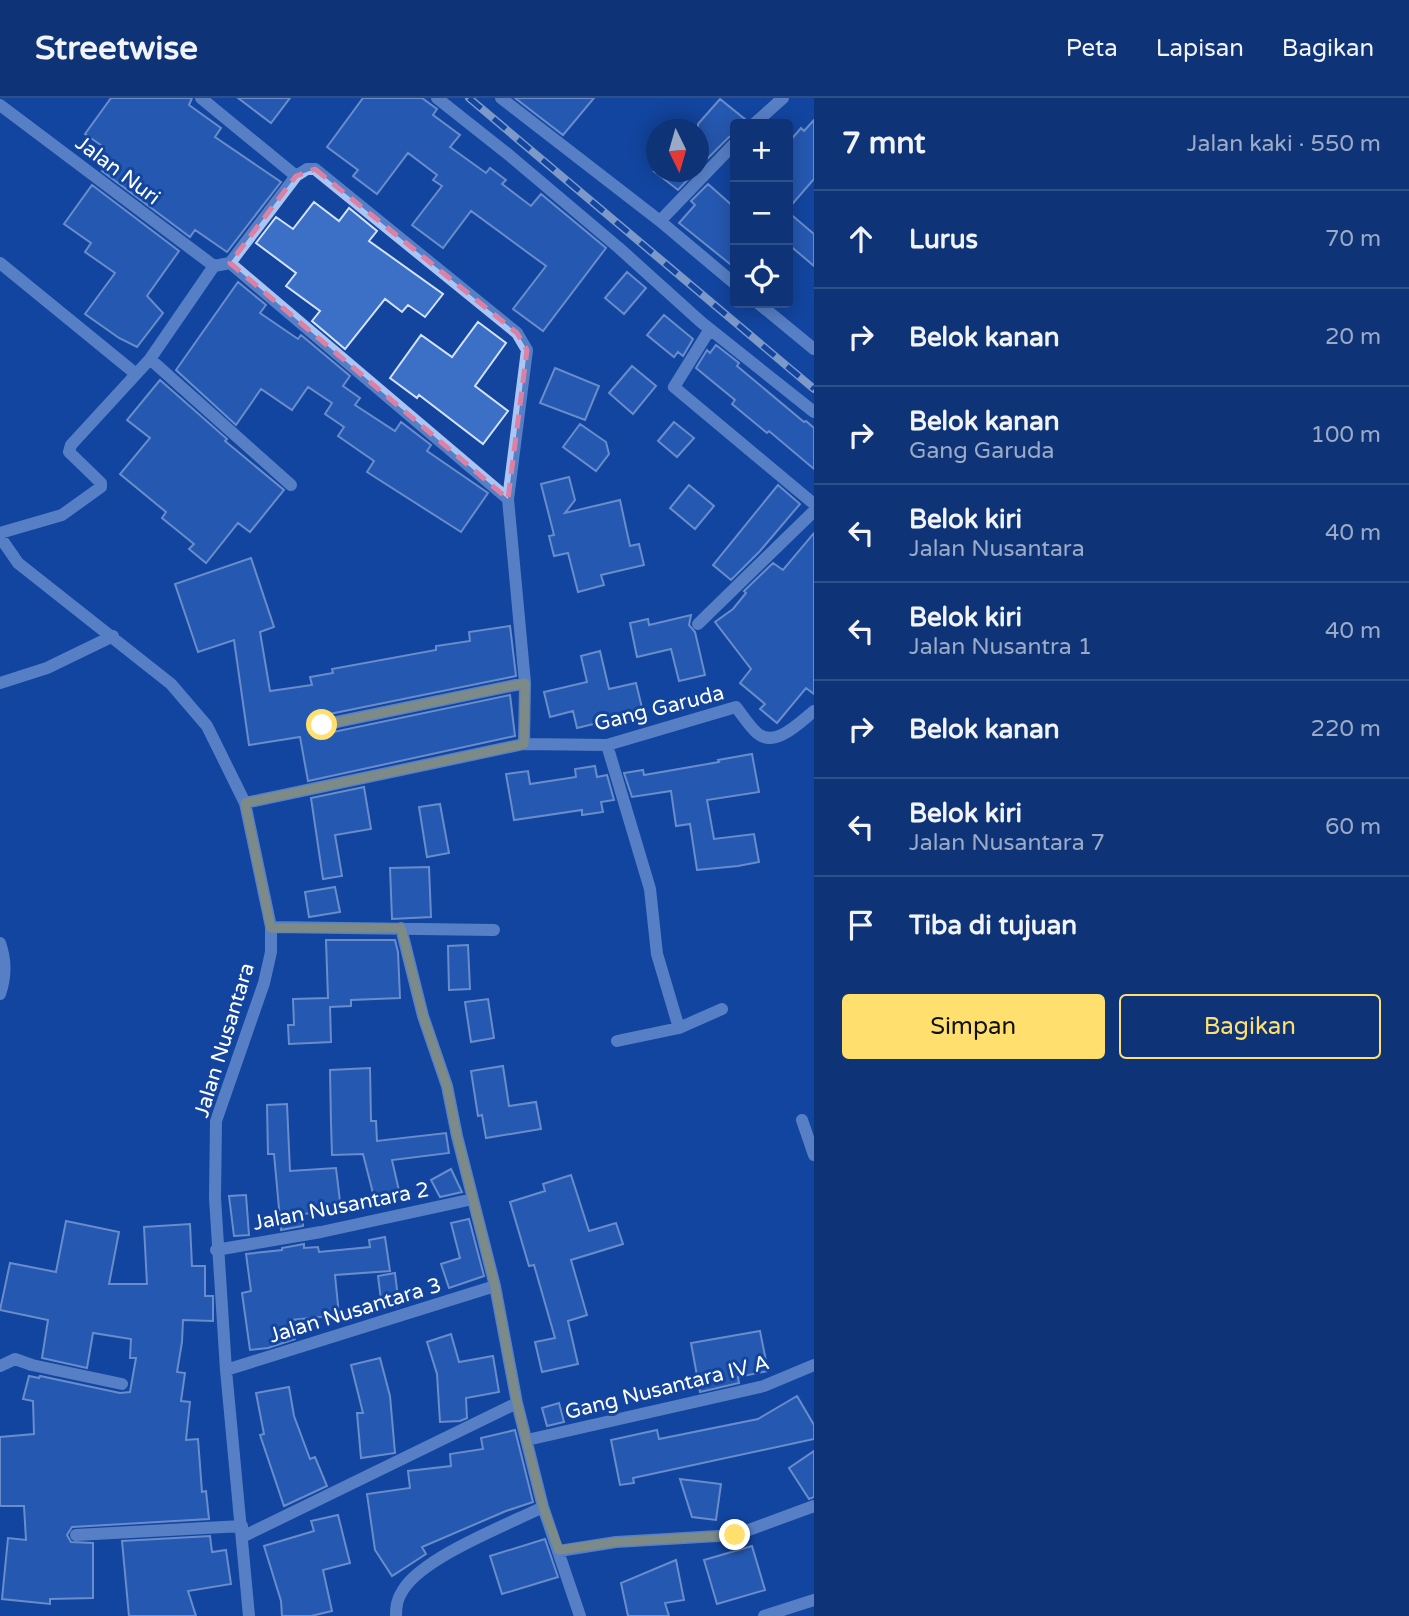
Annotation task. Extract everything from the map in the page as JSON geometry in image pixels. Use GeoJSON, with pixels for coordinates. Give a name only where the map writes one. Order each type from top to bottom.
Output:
{"type":"FeatureCollection","features":[{"type":"Feature","properties":{"kind":"street"},"geometry":{"type":"LineString","coordinates":[[201,98],[296,176]]}},
{"type":"Feature","properties":{"kind":"street"},"geometry":{"type":"LineString","coordinates":[[437,98],[509,155],[710,329],[814,412]]}},
{"type":"Feature","properties":{"kind":"street"},"geometry":{"type":"LineString","coordinates":[[501,98],[660,221],[730,280]]}},
{"type":"Feature","properties":{"kind":"street"},"geometry":{"type":"LineString","coordinates":[[760,119],[783,98]]}},
{"type":"Feature","properties":{"kind":"street","name":"Jalan Nuri"},"geometry":{"type":"LineString","coordinates":[[0,106],[214,266]]}},
{"type":"Feature","properties":{"kind":"street"},"geometry":{"type":"LineString","coordinates":[[660,221],[730,149]]}},
{"type":"Feature","properties":{"kind":"street"},"geometry":{"type":"LineString","coordinates":[[0,535],[62,516],[102,487],[69,452],[71,444],[150,359],[214,266],[230,263],[296,176],[307,169],[315,169],[327,176],[436,269],[517,333],[527,350],[508,499],[525,683],[524,744]]}},
{"type":"Feature","properties":{"kind":"street"},"geometry":{"type":"LineString","coordinates":[[230,263],[508,499]]}},
{"type":"Feature","properties":{"kind":"street"},"geometry":{"type":"LineString","coordinates":[[0,264],[136,374]]}},
{"type":"Feature","properties":{"kind":"street"},"geometry":{"type":"LineString","coordinates":[[764,308],[814,349]]}},
{"type":"Feature","properties":{"kind":"street"},"geometry":{"type":"LineString","coordinates":[[710,329],[674,387],[814,504]]}},
{"type":"Feature","properties":{"kind":"street"},"geometry":{"type":"LineString","coordinates":[[150,359],[291,485]]}},
{"type":"Feature","properties":{"kind":"street"},"geometry":{"type":"LineString","coordinates":[[698,624],[814,511]]}},
{"type":"Feature","properties":{"kind":"street","name":"Jalan Nusantara"},"geometry":{"type":"LineString","coordinates":[[0,535],[18,563],[171,684],[207,726],[245,803],[271,928],[271,952],[264,984],[216,1121],[216,1250],[249,1616]]}},
{"type":"Feature","properties":{"kind":"street"},"geometry":{"type":"LineString","coordinates":[[0,683],[47,668],[113,636]]}},
{"type":"Feature","properties":{"kind":"street"},"geometry":{"type":"LineString","coordinates":[[322,725],[525,683]]}},
{"type":"Feature","properties":{"kind":"street","name":"Gang Garuda"},"geometry":{"type":"LineString","coordinates":[[245,803],[524,744],[607,745],[736,708],[757,734],[765,739],[779,737],[814,711]]}},
{"type":"Feature","properties":{"kind":"street"},"geometry":{"type":"LineString","coordinates":[[607,745],[650,889],[657,954],[679,1028]]}},
{"type":"Feature","properties":{"kind":"street"},"geometry":{"type":"LineString","coordinates":[[271,928],[494,930]]}},
{"type":"Feature","properties":{"kind":"street"},"geometry":{"type":"LineString","coordinates":[[401,928],[423,1016],[447,1086],[495,1286],[517,1403],[543,1507],[580,1616]]}},
{"type":"Feature","properties":{"kind":"street"},"geometry":{"type":"LineString","coordinates":[[0,943],[4,956],[4,983],[0,994]]}},
{"type":"Feature","properties":{"kind":"street"},"geometry":{"type":"LineString","coordinates":[[617,1041],[679,1028],[722,1009]]}},
{"type":"Feature","properties":{"kind":"street"},"geometry":{"type":"LineString","coordinates":[[802,1120],[814,1155]]}},
{"type":"Feature","properties":{"kind":"street","name":"Jalan Nusantara 2"},"geometry":{"type":"LineString","coordinates":[[216,1250],[321,1232],[473,1199]]}},
{"type":"Feature","properties":{"kind":"street","name":"Jalan Nusantara 3"},"geometry":{"type":"LineString","coordinates":[[226,1370],[495,1286]]}},
{"type":"Feature","properties":{"kind":"street"},"geometry":{"type":"LineString","coordinates":[[0,1366],[15,1359],[122,1384]]}},
{"type":"Feature","properties":{"kind":"street","name":"Gang Nusantara IV A"},"geometry":{"type":"LineString","coordinates":[[527,1440],[764,1386],[814,1365]]}},
{"type":"Feature","properties":{"kind":"street"},"geometry":{"type":"LineString","coordinates":[[76,1535],[242,1532],[517,1403]]}},
{"type":"Feature","properties":{"kind":"street"},"geometry":{"type":"LineString","coordinates":[[559,1550],[616,1542],[735,1535],[814,1506]]}},
{"type":"Feature","properties":{"kind":"street"},"geometry":{"type":"LineString","coordinates":[[396,1616],[396,1603],[404,1588],[418,1573],[446,1554],[543,1507]]}},
{"type":"Feature","properties":{"kind":"street"},"geometry":{"type":"LineString","coordinates":[[764,1616],[814,1600]]}},
{"type":"Feature","properties":{"kind":"highlighted area"},"geometry":{"type":"Polygon","coordinates":[[[315,169],[517,333],[527,350],[508,499],[230,263],[296,176],[315,169]]]}},
{"type":"Feature","properties":{"kind":"building"},"geometry":{"type":"Polygon","coordinates":[[[111,98],[192,98],[189,105],[221,128],[215,137],[281,182],[227,252],[195,230],[190,237],[102,171],[107,164],[98,157],[105,148],[85,134],[111,98]]]}},
{"type":"Feature","properties":{"kind":"building"},"geometry":{"type":"Polygon","coordinates":[[[238,98],[290,98],[271,123],[238,98]]]}},
{"type":"Feature","properties":{"kind":"building"},"geometry":{"type":"Polygon","coordinates":[[[363,98],[422,98],[437,109],[433,115],[460,135],[450,147],[486,173],[490,168],[506,180],[502,184],[531,206],[541,194],[606,248],[543,331],[513,309],[546,266],[471,211],[443,248],[412,225],[442,186],[433,180],[437,175],[408,153],[377,194],[353,176],[358,170],[327,147],[363,98]]]}},
{"type":"Feature","properties":{"kind":"building"},"geometry":{"type":"Polygon","coordinates":[[[515,98],[594,98],[563,135],[515,98]]]}},
{"type":"Feature","properties":{"kind":"building"},"geometry":{"type":"Polygon","coordinates":[[[720,99],[745,119],[730,119],[730,136],[709,157],[709,119],[702,119],[720,99]]]}},
{"type":"Feature","properties":{"kind":"building"},"geometry":{"type":"Polygon","coordinates":[[[814,120],[814,179],[793,203],[793,137],[801,128],[804,131],[814,120]]]}},
{"type":"Feature","properties":{"kind":"building"},"geometry":{"type":"Polygon","coordinates":[[[668,182],[686,182],[678,190],[668,182]]]}},
{"type":"Feature","properties":{"kind":"building"},"geometry":{"type":"Polygon","coordinates":[[[708,184],[730,204],[730,264],[679,223],[695,205],[691,201],[708,184]]]}},
{"type":"Feature","properties":{"kind":"building"},"geometry":{"type":"Polygon","coordinates":[[[92,185],[179,251],[147,296],[163,313],[137,347],[85,314],[115,273],[85,252],[91,243],[64,224],[92,185]]]}},
{"type":"Feature","properties":{"kind":"building"},"geometry":{"type":"Polygon","coordinates":[[[314,202],[339,221],[349,208],[377,231],[369,241],[443,294],[425,317],[408,305],[402,312],[385,299],[345,349],[312,321],[320,311],[286,286],[296,273],[256,243],[276,217],[293,229],[314,202]]]}},
{"type":"Feature","properties":{"kind":"building"},"geometry":{"type":"Polygon","coordinates":[[[793,216],[814,234],[814,266],[793,248],[793,216]]]}},
{"type":"Feature","properties":{"kind":"building"},"geometry":{"type":"Polygon","coordinates":[[[627,272],[646,288],[624,314],[605,298],[627,272]]]}},
{"type":"Feature","properties":{"kind":"building"},"geometry":{"type":"Polygon","coordinates":[[[238,282],[266,305],[260,313],[298,339],[301,335],[350,376],[343,386],[360,398],[355,405],[395,431],[401,422],[431,445],[427,451],[488,493],[461,532],[367,472],[374,461],[338,436],[344,427],[325,414],[332,403],[308,387],[292,410],[261,389],[236,425],[176,370],[238,282]]]}},
{"type":"Feature","properties":{"kind":"building"},"geometry":{"type":"Polygon","coordinates":[[[664,315],[693,339],[683,356],[678,352],[674,357],[647,335],[664,315]]]}},
{"type":"Feature","properties":{"kind":"building"},"geometry":{"type":"Polygon","coordinates":[[[478,322],[506,343],[475,386],[508,411],[483,444],[419,395],[417,398],[390,378],[421,335],[452,357],[478,322]]]}},
{"type":"Feature","properties":{"kind":"building"},"geometry":{"type":"Polygon","coordinates":[[[716,345],[739,363],[737,366],[814,428],[814,469],[732,404],[735,400],[696,368],[707,350],[710,353],[716,345]]]}},
{"type":"Feature","properties":{"kind":"building"},"geometry":{"type":"Polygon","coordinates":[[[632,366],[656,386],[633,414],[609,393],[632,366]]]}},
{"type":"Feature","properties":{"kind":"building"},"geometry":{"type":"Polygon","coordinates":[[[555,368],[599,386],[585,420],[540,403],[555,368]]]}},
{"type":"Feature","properties":{"kind":"building"},"geometry":{"type":"Polygon","coordinates":[[[160,380],[227,439],[225,441],[284,490],[250,532],[238,523],[206,563],[189,549],[194,544],[162,518],[166,512],[120,474],[150,438],[127,420],[160,380]]]}},
{"type":"Feature","properties":{"kind":"building"},"geometry":{"type":"Polygon","coordinates":[[[674,422],[694,438],[677,457],[658,441],[674,422]]]}},
{"type":"Feature","properties":{"kind":"building"},"geometry":{"type":"Polygon","coordinates":[[[580,424],[606,442],[609,454],[596,471],[563,447],[580,424]]]}},
{"type":"Feature","properties":{"kind":"building"},"geometry":{"type":"Polygon","coordinates":[[[569,477],[575,500],[565,513],[620,500],[630,546],[639,544],[644,565],[601,575],[604,585],[578,592],[568,553],[554,556],[549,536],[554,535],[541,484],[569,477]]]}},
{"type":"Feature","properties":{"kind":"building"},"geometry":{"type":"Polygon","coordinates":[[[689,485],[714,506],[695,529],[670,508],[689,485]]]}},
{"type":"Feature","properties":{"kind":"building"},"geometry":{"type":"Polygon","coordinates":[[[778,485],[800,504],[731,580],[713,565],[778,485]]]}},
{"type":"Feature","properties":{"kind":"building"},"geometry":{"type":"Polygon","coordinates":[[[814,533],[814,694],[806,688],[777,723],[760,709],[765,704],[740,683],[751,669],[715,622],[733,609],[746,593],[744,591],[773,563],[783,570],[814,533]]]}},
{"type":"Feature","properties":{"kind":"building"},"geometry":{"type":"Polygon","coordinates":[[[251,558],[274,627],[260,632],[270,691],[312,685],[310,677],[333,673],[332,669],[436,650],[436,646],[470,641],[469,632],[510,626],[516,676],[320,716],[314,723],[316,731],[324,734],[510,695],[515,736],[308,781],[300,737],[249,745],[234,640],[198,652],[175,584],[251,558]]]}},
{"type":"Feature","properties":{"kind":"building"},"geometry":{"type":"Polygon","coordinates":[[[691,615],[689,625],[695,632],[705,675],[679,681],[671,649],[637,657],[630,623],[648,619],[649,625],[691,615]]]}},
{"type":"Feature","properties":{"kind":"building"},"geometry":{"type":"Polygon","coordinates":[[[600,651],[609,689],[636,683],[643,712],[577,728],[573,711],[550,717],[544,692],[587,682],[581,656],[600,651]]]}},
{"type":"Feature","properties":{"kind":"building"},"geometry":{"type":"Polygon","coordinates":[[[752,754],[759,792],[707,800],[714,839],[754,834],[759,862],[738,866],[697,870],[690,824],[676,826],[671,791],[632,797],[624,773],[643,770],[644,775],[752,754]]]}},
{"type":"Feature","properties":{"kind":"building"},"geometry":{"type":"Polygon","coordinates":[[[595,766],[597,777],[607,775],[614,800],[601,802],[603,812],[582,815],[582,810],[514,820],[506,774],[528,771],[530,784],[576,777],[575,769],[595,766]]]}},
{"type":"Feature","properties":{"kind":"building"},"geometry":{"type":"Polygon","coordinates":[[[364,787],[371,829],[335,835],[342,876],[323,879],[311,798],[364,787]]]}},
{"type":"Feature","properties":{"kind":"building"},"geometry":{"type":"Polygon","coordinates":[[[440,804],[449,853],[427,857],[419,807],[440,804]]]}},
{"type":"Feature","properties":{"kind":"building"},"geometry":{"type":"Polygon","coordinates":[[[429,867],[431,917],[392,919],[390,868],[429,867]]]}},
{"type":"Feature","properties":{"kind":"building"},"geometry":{"type":"Polygon","coordinates":[[[335,887],[340,912],[309,917],[305,892],[335,887]]]}},
{"type":"Feature","properties":{"kind":"building"},"geometry":{"type":"Polygon","coordinates":[[[326,940],[395,940],[400,998],[351,1000],[351,1006],[330,1007],[331,1042],[289,1044],[288,1025],[294,1025],[293,999],[328,998],[326,940]]]}},
{"type":"Feature","properties":{"kind":"building"},"geometry":{"type":"Polygon","coordinates":[[[468,945],[470,989],[449,990],[448,946],[468,945]]]}},
{"type":"Feature","properties":{"kind":"building"},"geometry":{"type":"Polygon","coordinates":[[[488,999],[494,1038],[471,1042],[465,1002],[488,999]]]}},
{"type":"Feature","properties":{"kind":"building"},"geometry":{"type":"Polygon","coordinates":[[[503,1066],[509,1106],[536,1102],[541,1129],[486,1138],[482,1115],[478,1116],[471,1071],[503,1066]]]}},
{"type":"Feature","properties":{"kind":"building"},"geometry":{"type":"Polygon","coordinates":[[[370,1068],[371,1121],[376,1121],[377,1141],[446,1133],[449,1153],[392,1160],[400,1195],[375,1201],[363,1154],[332,1155],[330,1070],[370,1068]]]}},
{"type":"Feature","properties":{"kind":"building"},"geometry":{"type":"Polygon","coordinates":[[[287,1104],[290,1171],[336,1168],[341,1210],[303,1214],[303,1226],[281,1230],[274,1154],[268,1154],[267,1105],[287,1104]]]}},
{"type":"Feature","properties":{"kind":"building"},"geometry":{"type":"Polygon","coordinates":[[[451,1169],[462,1192],[440,1197],[431,1180],[451,1169]]]}},
{"type":"Feature","properties":{"kind":"building"},"geometry":{"type":"Polygon","coordinates":[[[571,1175],[589,1231],[616,1223],[623,1244],[571,1260],[587,1315],[568,1321],[578,1364],[542,1372],[535,1342],[555,1338],[534,1265],[529,1266],[510,1202],[545,1191],[543,1184],[571,1175]]]}},
{"type":"Feature","properties":{"kind":"building"},"geometry":{"type":"Polygon","coordinates":[[[246,1195],[249,1235],[234,1236],[229,1196],[246,1195]]]}},
{"type":"Feature","properties":{"kind":"building"},"geometry":{"type":"Polygon","coordinates":[[[469,1219],[484,1276],[449,1288],[441,1264],[460,1258],[451,1223],[469,1219]]]}},
{"type":"Feature","properties":{"kind":"building"},"geometry":{"type":"Polygon","coordinates":[[[66,1221],[119,1232],[109,1284],[147,1284],[144,1227],[190,1224],[192,1266],[205,1266],[205,1296],[213,1296],[213,1321],[183,1320],[177,1372],[185,1373],[181,1401],[190,1402],[186,1440],[198,1439],[202,1492],[206,1491],[209,1519],[72,1527],[67,1535],[71,1542],[93,1543],[93,1598],[50,1599],[50,1604],[2,1599],[8,1538],[26,1540],[24,1506],[0,1506],[0,1437],[34,1434],[33,1401],[23,1399],[29,1376],[120,1393],[130,1392],[136,1358],[130,1358],[131,1339],[93,1333],[87,1368],[42,1358],[48,1320],[0,1310],[10,1263],[56,1272],[66,1221]]]}},
{"type":"Feature","properties":{"kind":"building"},"geometry":{"type":"Polygon","coordinates":[[[385,1237],[390,1271],[335,1275],[339,1315],[292,1320],[295,1339],[268,1348],[250,1350],[242,1293],[251,1291],[246,1254],[282,1250],[304,1244],[304,1248],[318,1247],[319,1252],[370,1247],[369,1240],[385,1237]]]}},
{"type":"Feature","properties":{"kind":"building"},"geometry":{"type":"Polygon","coordinates":[[[395,1273],[399,1306],[382,1308],[378,1276],[395,1273]]]}},
{"type":"Feature","properties":{"kind":"building"},"geometry":{"type":"Polygon","coordinates":[[[760,1331],[768,1371],[738,1377],[739,1383],[700,1392],[691,1343],[760,1331]]]}},
{"type":"Feature","properties":{"kind":"building"},"geometry":{"type":"Polygon","coordinates":[[[451,1334],[459,1362],[493,1356],[499,1392],[466,1398],[467,1418],[440,1422],[437,1374],[427,1342],[451,1334]]]}},
{"type":"Feature","properties":{"kind":"building"},"geometry":{"type":"Polygon","coordinates":[[[380,1358],[390,1396],[395,1453],[361,1458],[357,1413],[363,1413],[351,1365],[380,1358]]]}},
{"type":"Feature","properties":{"kind":"building"},"geometry":{"type":"Polygon","coordinates":[[[289,1387],[294,1416],[310,1459],[315,1457],[327,1486],[284,1506],[260,1435],[264,1434],[256,1393],[289,1387]]]}},
{"type":"Feature","properties":{"kind":"building"},"geometry":{"type":"Polygon","coordinates":[[[797,1396],[814,1425],[814,1439],[633,1478],[634,1483],[620,1485],[611,1440],[657,1430],[659,1439],[758,1419],[797,1396]]]}},
{"type":"Feature","properties":{"kind":"building"},"geometry":{"type":"Polygon","coordinates":[[[559,1403],[564,1422],[547,1426],[542,1408],[559,1403]]]}},
{"type":"Feature","properties":{"kind":"building"},"geometry":{"type":"Polygon","coordinates":[[[515,1430],[533,1502],[422,1547],[426,1554],[392,1576],[375,1550],[367,1494],[410,1488],[408,1471],[451,1466],[450,1454],[483,1449],[481,1438],[515,1430]]]}},
{"type":"Feature","properties":{"kind":"building"},"geometry":{"type":"Polygon","coordinates":[[[814,1451],[814,1497],[809,1499],[789,1468],[814,1451]]]}},
{"type":"Feature","properties":{"kind":"building"},"geometry":{"type":"Polygon","coordinates":[[[680,1479],[721,1484],[716,1520],[692,1517],[680,1479]]]}},
{"type":"Feature","properties":{"kind":"building"},"geometry":{"type":"Polygon","coordinates":[[[338,1515],[350,1563],[323,1570],[332,1611],[311,1616],[282,1616],[281,1601],[264,1546],[314,1531],[311,1521],[338,1515]]]}},
{"type":"Feature","properties":{"kind":"building"},"geometry":{"type":"Polygon","coordinates":[[[210,1536],[212,1552],[226,1550],[231,1584],[188,1591],[196,1616],[129,1616],[122,1541],[210,1536]]]}},
{"type":"Feature","properties":{"kind":"building"},"geometry":{"type":"Polygon","coordinates":[[[545,1539],[558,1577],[502,1594],[490,1556],[545,1539]]]}},
{"type":"Feature","properties":{"kind":"building"},"geometry":{"type":"Polygon","coordinates":[[[752,1546],[765,1590],[717,1604],[704,1560],[752,1546]]]}},
{"type":"Feature","properties":{"kind":"building"},"geometry":{"type":"Polygon","coordinates":[[[676,1560],[684,1600],[665,1603],[669,1616],[628,1616],[621,1583],[676,1560]]]}},
{"type":"Feature","properties":{"kind":"railway"},"geometry":{"type":"LineString","coordinates":[[469,98],[814,389]]}},
{"type":"Feature","properties":{"kind":"route"},"geometry":{"type":"LineString","coordinates":[[322,725],[525,683],[524,744],[245,803],[271,928],[401,928],[423,1016],[447,1086],[495,1286],[517,1403],[543,1507],[559,1550],[616,1542],[735,1535]]}}]}
